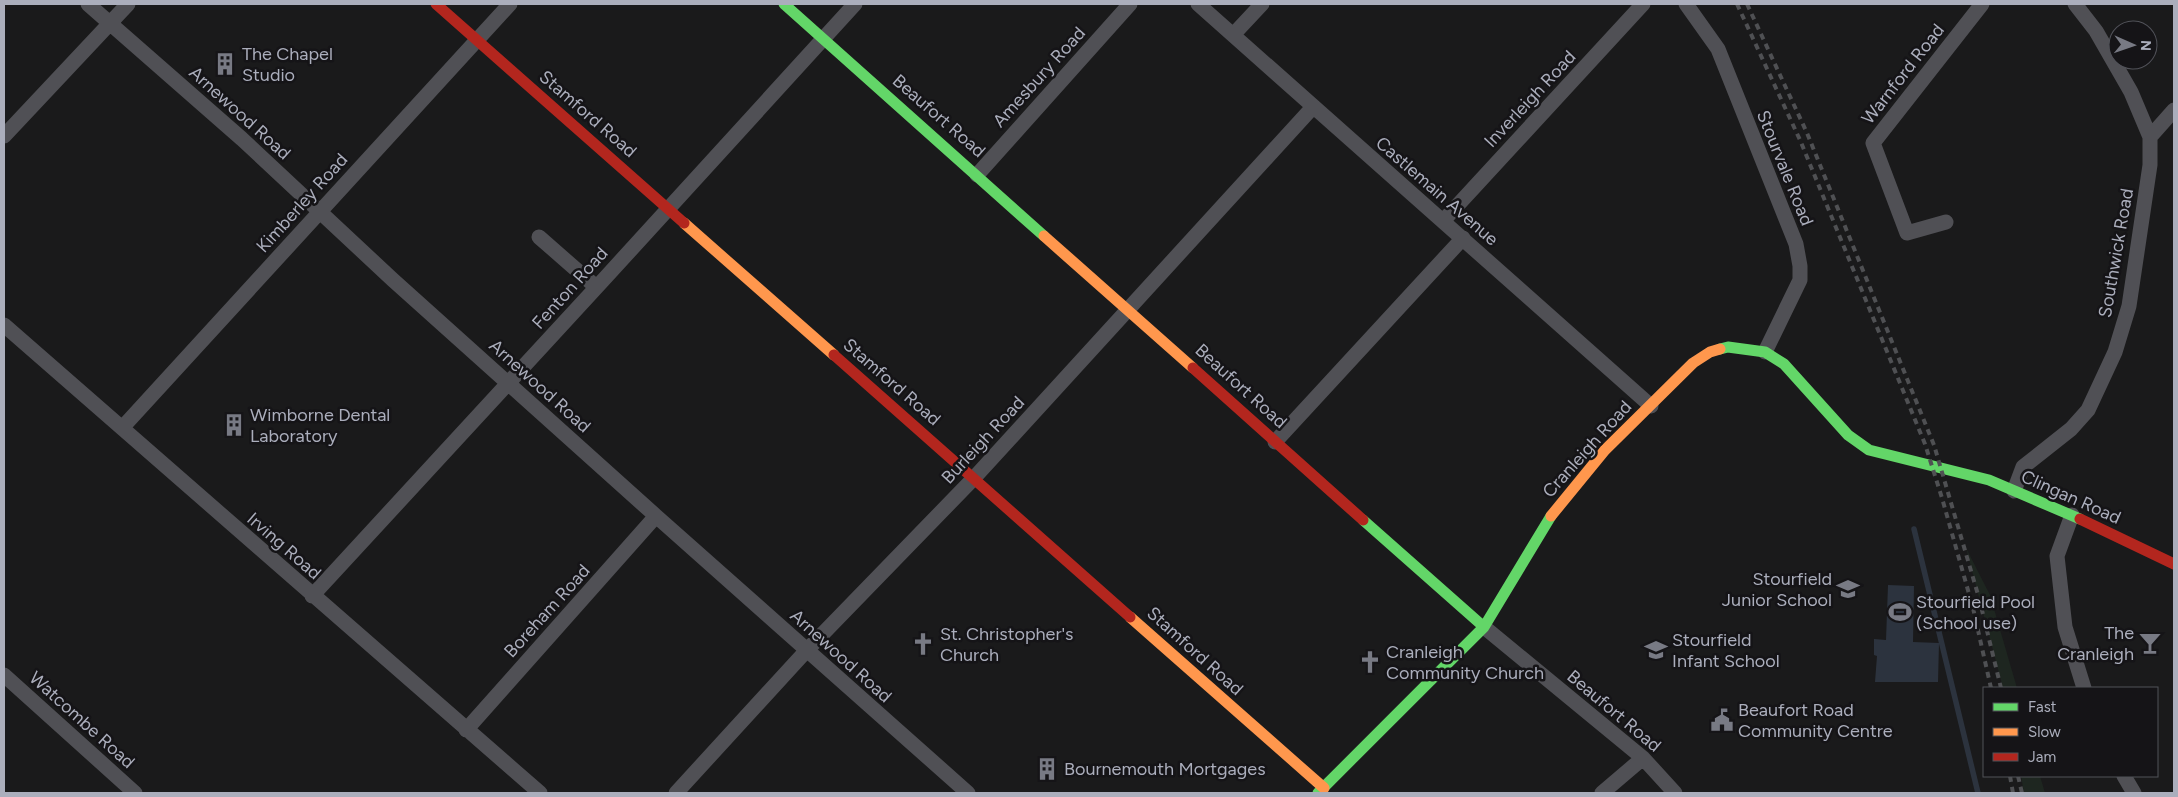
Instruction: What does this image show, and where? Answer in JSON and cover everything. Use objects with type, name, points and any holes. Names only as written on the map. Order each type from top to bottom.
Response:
[{"type":"street","name":"Arnewood Road","points":[[88,4],[321,211],[393,280],[807,650],[951,788],[968,793]]},
{"type":"street","points":[[4,136],[128,4]]},
{"type":"street","name":"Stamford Road","points":[[436,4],[974,478],[1321,791]]},
{"type":"street","name":"Kimberley Road","points":[[122,428],[510,4]]},
{"type":"street","name":"Beaufort Road","points":[[784,4],[1129,309],[1275,442],[1484,627],[1643,758],[1675,793]]},
{"type":"street","name":"Fenton Road","points":[[312,596],[510,383],[595,286],[855,4]]},
{"type":"street","name":"Amesbury Road","points":[[977,174],[1130,4]]},
{"type":"street","name":"Castlemain Avenue","points":[[1198,4],[1313,107],[1444,220],[1651,406]]},
{"type":"street","points":[[1233,35],[1262,4]]},
{"type":"street","name":"Inverleigh Road","points":[[1444,220],[1643,4]]},
{"type":"street","name":"Stourvale Road","points":[[1686,4],[1718,49],[1796,244],[1800,266],[1800,280],[1766,352]]},
{"type":"street","name":"Warnford Road","points":[[1946,222],[1906,233],[1873,143],[1982,4]]},
{"type":"street","name":"Southwick Road","points":[[2014,491],[2023,467],[2071,429],[2088,410],[2115,352],[2129,306],[2150,165],[2150,136],[2131,92],[2096,31],[2075,4]]},
{"type":"street","name":"Burleigh Road","points":[[676,793],[807,650],[974,478],[1313,107]]},
{"type":"street","points":[[2150,136],[2174,110]]},
{"type":"street","points":[[539,237],[595,286]]},
{"type":"street","points":[[1275,442],[1463,238]]},
{"type":"street","name":"Irving Road","points":[[4,325],[312,596],[540,793]]},
{"type":"street","name":"Cranleigh Road","points":[[1321,791],[1484,627],[1538,536],[1562,500],[1605,450],[1693,363],[1710,352],[1728,347],[1766,352],[1784,364],[1848,435],[1869,450],[1950,471]]},
{"type":"street","name":"Clingan Road","points":[[1950,471],[1989,480],[2072,515],[2174,564]]},
{"type":"street","points":[[2072,515],[2057,556],[2065,627],[2084,687]]},
{"type":"street","name":"Boreham Road","points":[[466,730],[656,516]]},
{"type":"street","name":"Watcombe Road","points":[[4,675],[134,793]]},
{"type":"street","points":[[1602,793],[1643,758]]},
{"type":"street","points":[[2125,777],[2134,793]]},
{"type":"shaded area","points":[[1966,548],[1990,595],[2017,687],[2003,687]]},
{"type":"shaded area","name":"Stourfield Pool (School use)","points":[[1888,585],[1914,586],[1913,642],[1939,643],[1938,682],[1875,682],[1877,656],[1874,655],[1874,639],[1886,640]]},
{"type":"shaded area","points":[[2021,777],[2040,777],[2045,793],[2024,793]]},
{"type":"waterway","points":[[1914,529],[1978,793]]},
{"type":"railway","points":[[1737,4],[1800,140],[1925,444],[1973,608],[1991,687]]},
{"type":"railway","points":[[1747,4],[1807,133],[1934,445],[1979,598],[2001,687]]},
{"type":"railway","points":[[2010,777],[2013,793]]},
{"type":"railway","points":[[2018,777],[2022,793]]},
{"type":"traffic: fast","points":[[784,4],[1044,236]]},
{"type":"traffic: fast","points":[[1720,349],[1728,347],[1765,352],[1784,364],[1848,435],[1869,450],[1989,480],[2080,519]]},
{"type":"traffic: fast","points":[[1318,793],[1484,627],[1551,516]]},
{"type":"traffic: fast","points":[[1363,520],[1484,627]]},
{"type":"traffic: slow","points":[[684,223],[834,355]]},
{"type":"traffic: slow","points":[[1044,236],[1193,368]]},
{"type":"traffic: slow","points":[[1551,516],[1605,450],[1693,363],[1710,352],[1720,349]]},
{"type":"traffic: slow","points":[[1130,617],[1324,788]]},
{"type":"traffic: jam","points":[[436,4],[684,223]]},
{"type":"traffic: jam","points":[[834,355],[1130,617]]},
{"type":"traffic: jam","points":[[1193,368],[1363,520]]},
{"type":"traffic: jam","points":[[2080,519],[2174,564]]},
{"type":"place","name":"The Chapel Studio","points":[[225,64]]},
{"type":"place","name":"Wimborne Dental Laboratory","points":[[234,425]]},
{"type":"place","name":"Stourfield Junior School","points":[[1848,589]]},
{"type":"place","name":"Stourfield Pool (School use)","points":[[1900,612]]},
{"type":"place","name":"The Cranleigh","points":[[2150,643]]},
{"type":"place","name":"St. Christopher's Church","points":[[923,644]]},
{"type":"place","name":"Stourfield Infant School","points":[[1656,650]]},
{"type":"place","name":"Cranleigh Community Church","points":[[1370,662]]},
{"type":"place","name":"Beaufort Road Community Centre","points":[[1722,720]]},
{"type":"place","name":"Bournemouth Mortgages","points":[[1047,769]]}]
